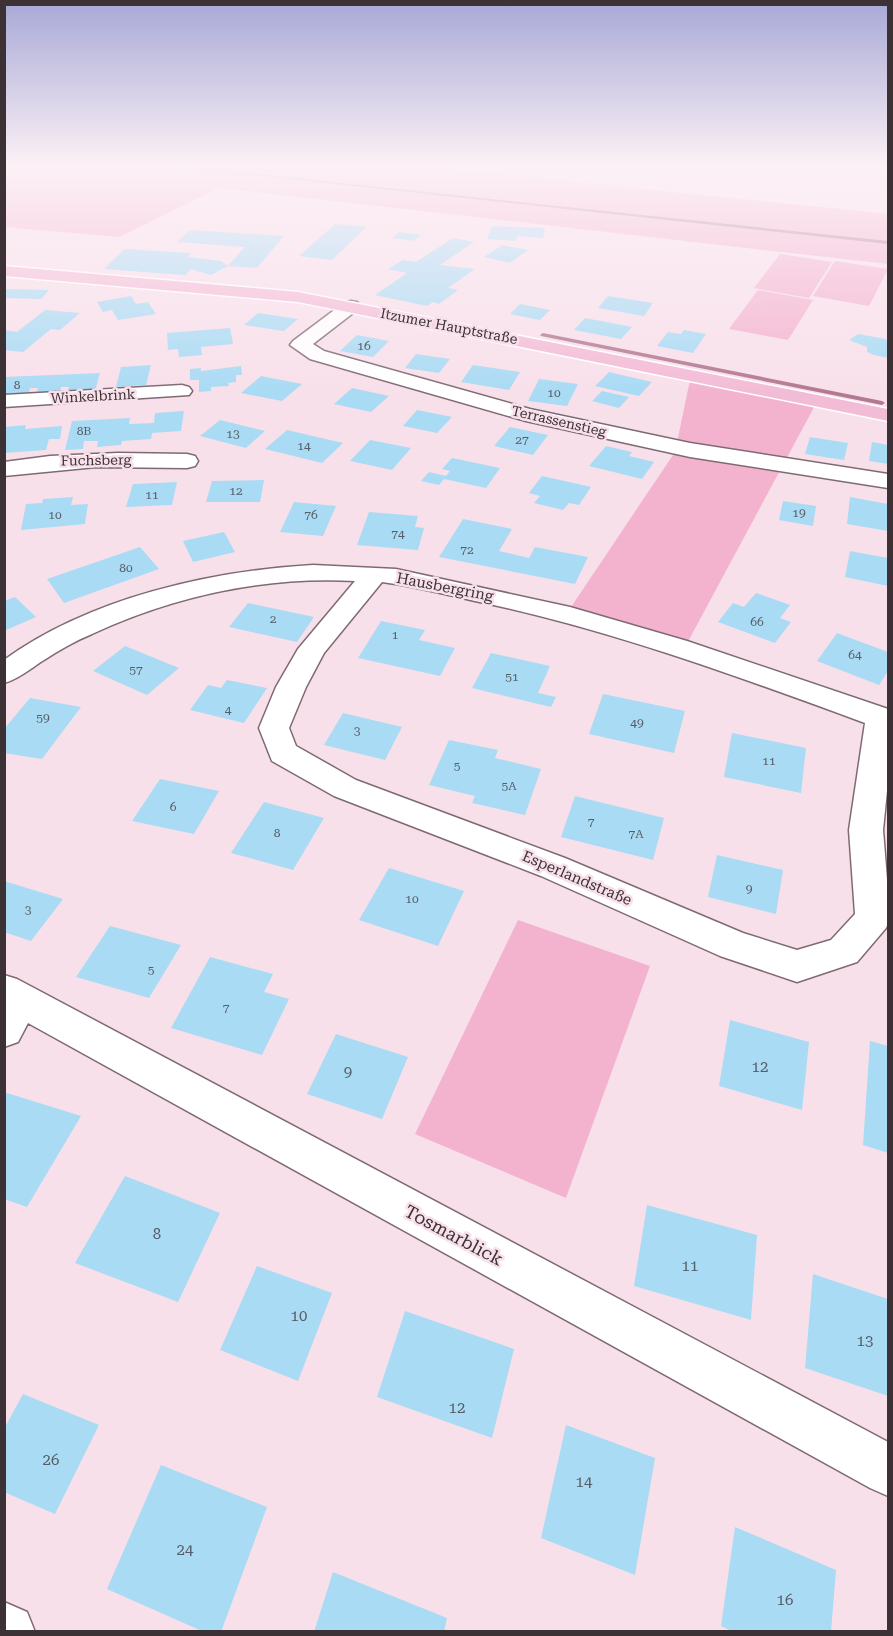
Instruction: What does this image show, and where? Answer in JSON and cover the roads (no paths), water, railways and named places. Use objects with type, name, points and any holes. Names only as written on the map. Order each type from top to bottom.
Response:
[{"type":"main road","name":"Itzumer Hauptstraße","points":[[4,271],[298,297],[888,415]]},
{"type":"street","name":"Terrassenstieg","points":[[351,306],[300,345],[317,355],[526,415],[690,450],[888,481]]},
{"type":"street","name":"Winkelbrink","points":[[4,401],[182,391]]},
{"type":"street","name":"Fuchsberg","points":[[4,469],[44,462],[91,458],[187,461]]},
{"type":"street","name":"Hausbergring","points":[[4,674],[21,661],[102,618],[168,595],[244,579],[311,573],[375,574],[507,599],[575,615],[684,649],[885,719]]},
{"type":"street","name":"Esperlandstraße","points":[[375,574],[312,649],[291,687],[274,728],[283,753],[345,788],[553,867],[734,945],[797,966],[844,951],[873,918],[866,830],[885,719]]},
{"type":"street","name":"Tosmarblick","points":[[10,1007],[888,1470]]},
{"type":"waterway","points":[[863,240],[888,243]]},
{"type":"waterway","points":[[543,335],[882,403]]}]
